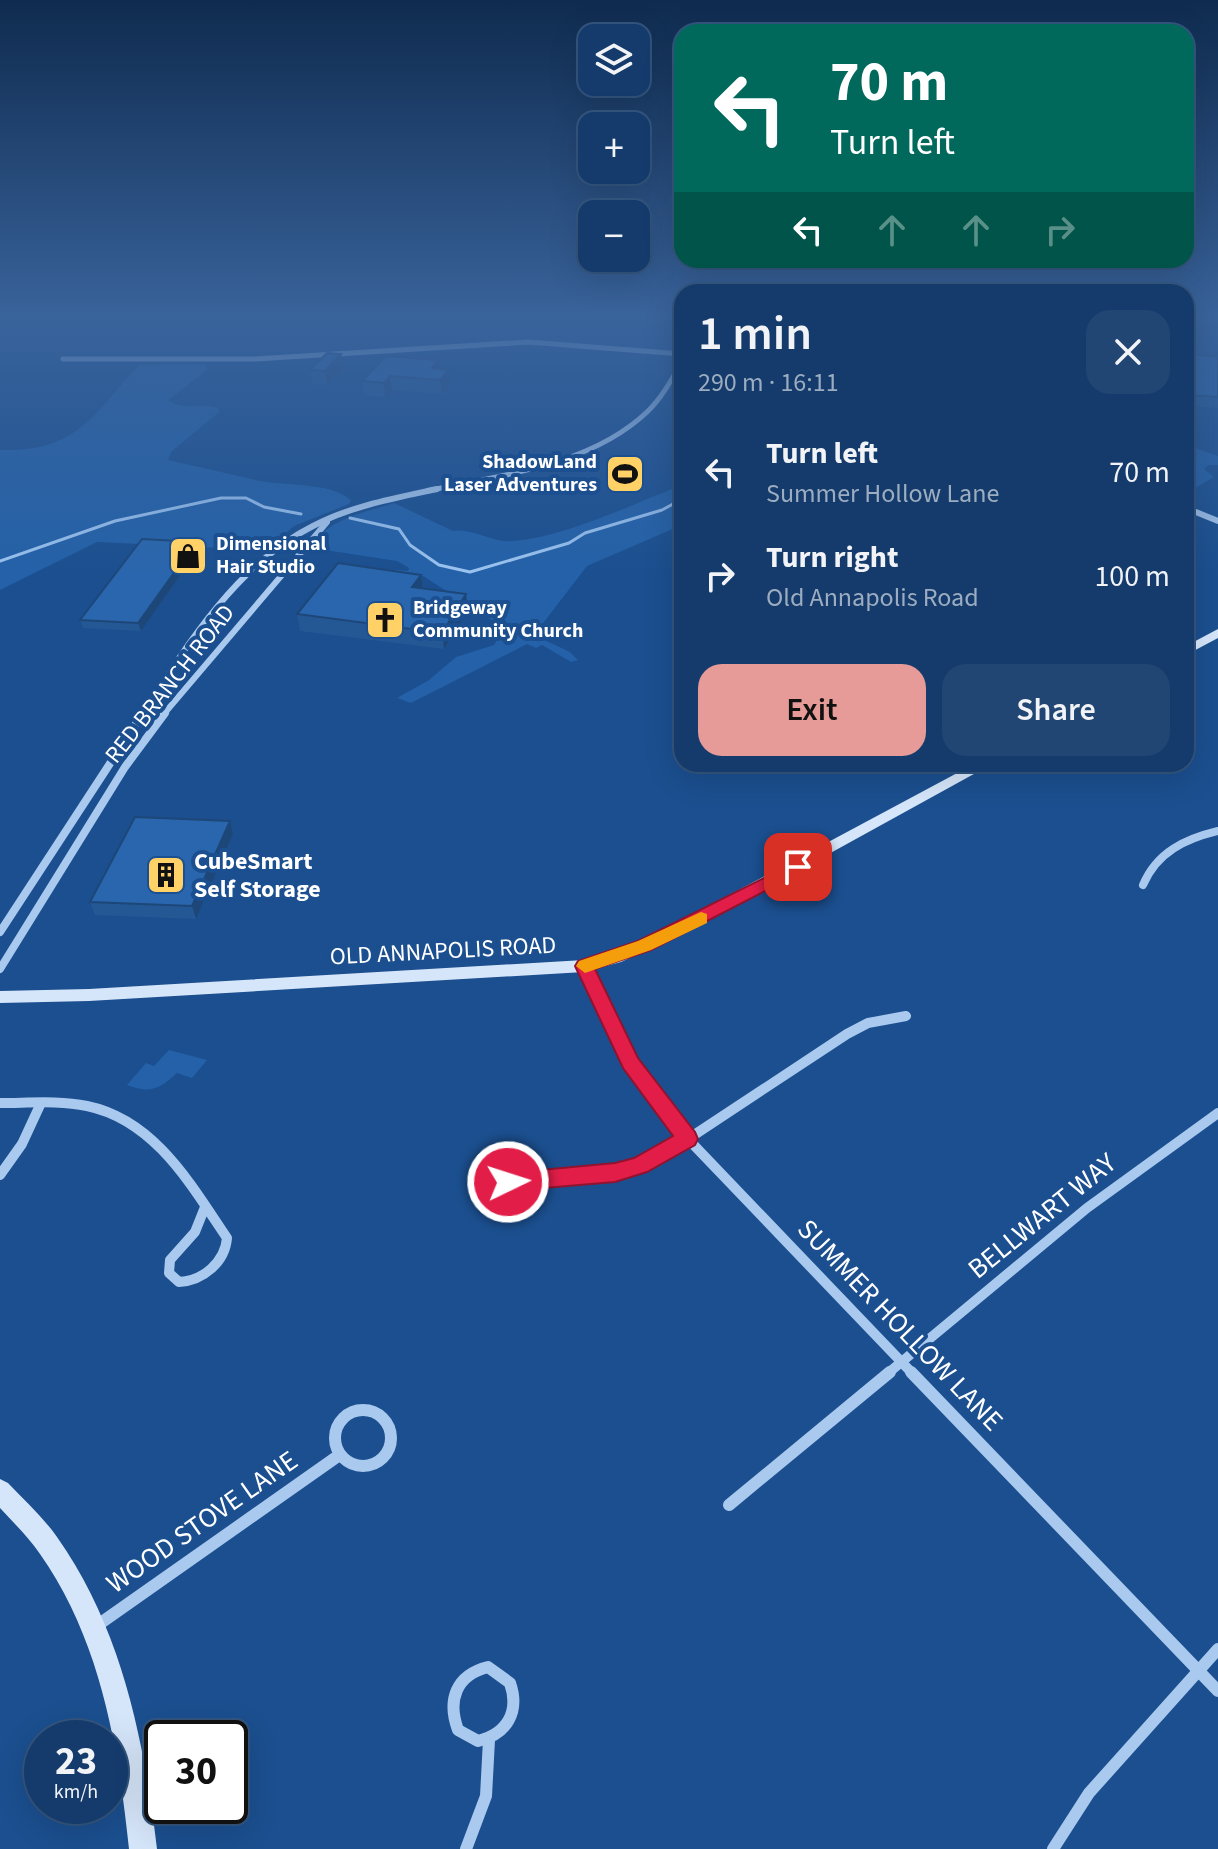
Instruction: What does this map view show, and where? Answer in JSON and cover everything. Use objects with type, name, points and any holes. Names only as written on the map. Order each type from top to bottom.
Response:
[{"type":"main road","points":[[1194,646],[1218,633]]},
{"type":"main road","name":"OLD ANNAPOLIS ROAD","points":[[0,997],[104,995],[584,966],[615,958],[685,926],[970,772]]},
{"type":"main road","points":[[0,1491],[48,1544],[95,1627],[120,1707],[136,1780],[143,1849]]},
{"type":"street","name":"RED BRANCH ROAD","points":[[0,932],[188,644],[217,610],[289,541],[334,516],[390,497],[545,463],[598,443],[643,417],[655,402]]},
{"type":"street","points":[[1194,511],[1218,521]]},
{"type":"street","name":"RED BRANCH ROAD","points":[[0,969],[125,767],[167,710],[316,532],[334,516]]},
{"type":"street","points":[[1143,885],[1148,871],[1168,850],[1218,831]]},
{"type":"street","name":"SUMMER HOLLOW LANE","points":[[584,966],[630,1063],[688,1139],[1218,1691]]},
{"type":"street","points":[[508,1182],[615,1172],[640,1166],[688,1139],[847,1034],[879,1020],[906,1016]]},
{"type":"street","points":[[0,1103],[86,1106],[123,1120],[169,1158],[205,1207],[227,1238],[228,1246],[218,1263],[195,1279],[179,1282],[169,1273],[170,1260],[195,1232],[205,1207]]},
{"type":"street","points":[[0,1175],[22,1144],[41,1103]]},
{"type":"street","name":"BELLWART WAY","points":[[729,1505],[1087,1208],[1218,1113]]},
{"type":"street","points":[[369,1410],[384,1417],[391,1433],[379,1459],[371,1464],[352,1466],[338,1456],[335,1447],[337,1429],[351,1415],[369,1410]]},
{"type":"street","name":"WOOD STOVE LANE","points":[[95,1627],[338,1456]]},
{"type":"street","points":[[1053,1849],[1089,1793],[1218,1649]]},
{"type":"street","points":[[488,1667],[505,1676],[511,1684],[515,1706],[506,1727],[489,1740],[478,1741],[458,1730],[452,1706],[459,1682],[468,1674],[488,1667]]},
{"type":"street","points":[[466,1849],[488,1795],[489,1740]]},
{"type":"shaded area","points":[[106,402],[172,402],[218,408],[219,412],[171,452],[168,460],[260,481],[332,490],[351,500],[349,504],[294,526],[266,550],[97,542],[0,590],[0,450],[48,445],[81,427]]},
{"type":"shaded area","points":[[1194,447],[1218,456],[1218,465],[1208,465],[1204,469],[1214,477],[1194,488]]},
{"type":"shaded area","points":[[674,488],[674,528],[587,566],[534,635],[570,652],[578,660],[571,662],[542,645],[536,648],[527,644],[411,703],[397,698],[429,680],[456,657],[494,645],[504,628],[423,576],[403,579],[395,588],[340,579],[358,567],[408,571],[409,568],[397,561],[312,548],[318,538],[336,523],[394,503],[453,531],[505,541],[554,533]]},
{"type":"shaded area","points":[[169,1050],[207,1060],[192,1078],[177,1073],[154,1088],[127,1085],[146,1063],[154,1066]]},
{"type":"building","points":[[142,539],[196,542],[138,623],[80,620]]},
{"type":"building","name":"Bridgeway Community Church","points":[[338,563],[421,575],[412,587],[466,594],[442,633],[297,614]]},
{"type":"building","name":"CubeSmart Self Storage","points":[[135,817],[230,821],[192,906],[90,902]]},
{"type":"waterway","points":[[0,561],[115,521],[221,498],[246,498],[264,507],[301,514]]},
{"type":"waterway","points":[[350,518],[399,529],[410,545],[439,565],[470,572],[569,543],[585,533],[662,510],[674,503]]},
{"type":"slow traffic","points":[[585,966],[645,946],[701,918]]},
{"type":"place","name":"ShadowLand Laser Adventures","points":[[625,474]]},
{"type":"place","name":"Dimensional Hair Studio","points":[[188,556]]},
{"type":"place","name":"Bridgeway Community Church","points":[[385,620]]},
{"type":"place","name":"CubeSmart Self Storage","points":[[166,875]]},
{"type":"route","points":[[508,1182],[615,1172],[640,1166],[688,1139],[630,1063],[584,966],[645,946],[798,867]]}]
